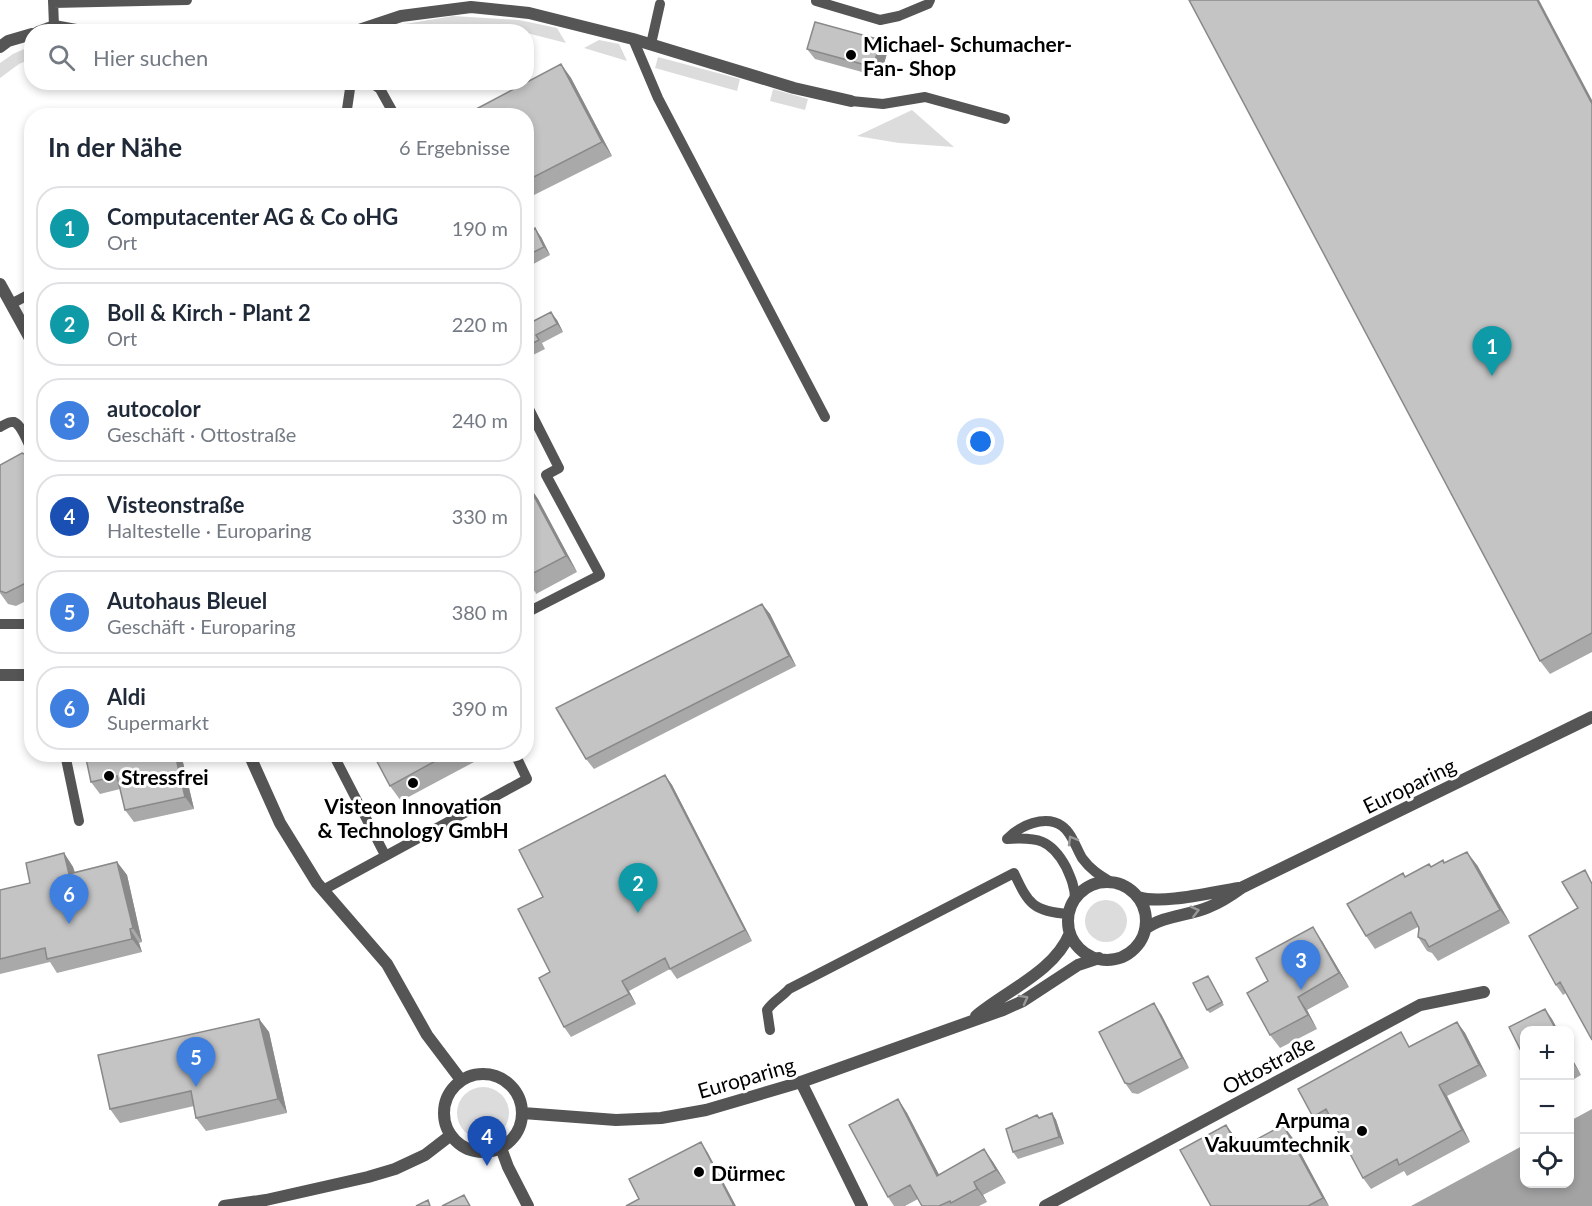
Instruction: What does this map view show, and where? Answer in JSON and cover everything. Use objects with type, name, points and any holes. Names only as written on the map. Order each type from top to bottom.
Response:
[{"type":"street","points":[[377,24],[401,16],[471,7],[529,13],[651,44],[794,88],[851,101]]},
{"type":"street","points":[[0,48],[8,42],[24,37]]},
{"type":"street","points":[[0,284],[24,328]]},
{"type":"street","points":[[0,675],[24,675]]},
{"type":"street","name":"Europaring","points":[[523,1113],[616,1120],[660,1118],[706,1110],[801,1082],[908,1045],[1023,1001],[1084,962],[1099,958],[1115,958],[1130,952],[1141,940],[1145,929],[1161,920],[1222,902],[1243,887],[1592,717]]},
{"type":"street","points":[[253,762],[280,823],[323,890],[387,964],[427,1035],[461,1080]]},
{"type":"street","points":[[1099,958],[1087,954],[1080,948],[1070,933],[1069,914],[1075,899],[1084,890],[1092,885],[1111,882]]},
{"type":"street","name":"Europaring","points":[[1111,882],[1124,886],[1138,897],[1148,900],[1243,887]]},
{"type":"street","points":[[1138,897],[1145,912],[1145,929]]},
{"type":"street","name":"Europaring","points":[[970,1020],[1050,963],[1061,951],[1070,933]]},
{"type":"street","name":"Ottostraße","points":[[1044,1206],[1420,1005],[1484,992]]},
{"type":"street","points":[[477,1074],[494,1075],[509,1083],[519,1096],[523,1113],[517,1134],[501,1148],[487,1152],[473,1151],[460,1145],[451,1135],[445,1121],[445,1106],[450,1091],[461,1080],[477,1074]]},
{"type":"street","points":[[801,1082],[862,1206]]},
{"type":"street","points":[[224,1206],[266,1200],[394,1169],[424,1155],[451,1135]]},
{"type":"street","points":[[501,1148],[528,1206]]},
{"type":"lane","points":[[54,24],[53,2],[188,0]]},
{"type":"lane","points":[[816,1],[880,20],[899,16],[928,4],[930,0]]},
{"type":"lane","points":[[651,44],[660,4]]},
{"type":"lane","points":[[633,39],[658,98],[825,417]]},
{"type":"lane","points":[[347,108],[350,90]]},
{"type":"lane","points":[[381,90],[391,108]]},
{"type":"lane","points":[[851,101],[883,104],[925,97],[1005,119]]},
{"type":"lane","points":[[11,304],[24,297]]},
{"type":"lane","points":[[534,419],[559,468],[546,475],[600,575],[534,609]]},
{"type":"lane","points":[[0,427],[15,422],[24,436]]},
{"type":"lane","points":[[0,624],[24,624]]},
{"type":"lane","points":[[67,762],[80,821]]},
{"type":"lane","points":[[337,762],[385,855]]},
{"type":"lane","points":[[323,890],[527,779],[519,762]]},
{"type":"lane","points":[[1075,899],[1073,884],[1058,852],[1037,839],[1007,839],[1015,830],[1032,823],[1042,822],[1063,826],[1092,871],[1111,882]]},
{"type":"lane","points":[[770,1030],[767,1010],[771,1003],[783,997],[789,989],[1014,873],[1022,890],[1038,908],[1069,914]]},
{"type":"shaded area","points":[[453,16],[519,20],[557,28],[566,43],[534,35],[534,24],[405,24]]},
{"type":"shaded area","points":[[599,40],[619,44],[627,61],[584,48]]},
{"type":"shaded area","points":[[24,49],[24,62],[0,78],[0,63]]},
{"type":"shaded area","points":[[658,57],[740,79],[737,91],[655,68]]},
{"type":"shaded area","points":[[773,89],[808,99],[805,110],[770,101]]},
{"type":"shaded area","points":[[912,110],[954,147],[899,143],[857,136]]},
{"type":"shaded area","points":[[1106,900],[1114,901],[1121,906],[1126,913],[1126,929],[1121,936],[1114,941],[1106,942],[1098,941],[1091,936],[1086,929],[1085,921],[1086,913],[1091,906],[1098,901]]},
{"type":"shaded area","points":[[483,1087],[493,1089],[501,1095],[507,1103],[509,1113],[507,1123],[501,1131],[493,1137],[483,1139],[473,1137],[465,1131],[459,1123],[457,1113],[459,1103],[465,1095],[473,1089]]},
{"type":"shaded area","points":[[1592,1109],[1592,1206],[1411,1206],[1520,1147],[1520,1188],[1574,1188],[1574,1119]]},
{"type":"building","points":[[1189,0],[1537,0],[1592,104],[1592,633],[1540,661]]},
{"type":"building","name":"Michael- Schumacher- Fan- Shop","points":[[815,22],[881,40],[873,67],[807,49]]},
{"type":"building","points":[[561,64],[602,142],[534,177],[534,108],[478,108],[512,90],[534,90],[534,78]]},
{"type":"building","points":[[534,229],[544,247],[534,252]]},
{"type":"building","points":[[551,312],[557,324],[536,335],[539,340],[534,343],[534,321]]},
{"type":"building","points":[[24,454],[24,584],[6,593],[0,591],[0,465]]},
{"type":"building","points":[[534,496],[566,556],[534,573]]},
{"type":"building","points":[[762,604],[789,656],[586,759],[556,708]]},
{"type":"building","points":[[87,762],[177,762],[185,797],[125,810],[117,776],[91,782]]},
{"type":"building","points":[[377,762],[434,762],[390,786]]},
{"type":"building","points":[[665,775],[745,930],[670,969],[665,958],[622,981],[629,994],[564,1027],[539,978],[550,972],[518,909],[543,897],[519,850]]},
{"type":"building","points":[[1467,852],[1500,910],[1429,947],[1425,940],[1418,937],[1419,928],[1411,912],[1366,936],[1347,904],[1403,873],[1405,877],[1429,864],[1431,867],[1443,860],[1444,863]]},
{"type":"building","points":[[64,853],[69,874],[117,862],[133,928],[130,929],[132,939],[47,959],[45,948],[0,959],[0,890],[30,883],[26,863]]},
{"type":"building","points":[[1585,870],[1592,884],[1592,1040],[1560,982],[1556,985],[1529,936],[1578,908],[1562,882]]},
{"type":"building","points":[[1313,927],[1339,973],[1298,997],[1308,1015],[1270,1035],[1247,993],[1268,981],[1256,958]]},
{"type":"building","points":[[1208,976],[1222,1002],[1207,1010],[1193,983]]},
{"type":"building","points":[[1154,1003],[1182,1058],[1130,1084],[1125,1083],[1099,1032]]},
{"type":"building","points":[[1545,1009],[1554,1026],[1520,1026],[1520,1049],[1509,1027]]},
{"type":"building","points":[[259,1019],[278,1099],[196,1118],[191,1091],[110,1109],[98,1055]]},
{"type":"building","points":[[1457,1022],[1479,1065],[1439,1085],[1462,1130],[1399,1165],[1397,1159],[1363,1178],[1326,1109],[1313,1117],[1298,1089],[1401,1032],[1409,1047]]},
{"type":"building","points":[[898,1099],[937,1176],[984,1149],[996,1170],[974,1182],[977,1189],[951,1203],[950,1201],[939,1206],[922,1206],[910,1185],[888,1197],[849,1125]]},
{"type":"building","points":[[1052,1113],[1059,1137],[1013,1152],[1006,1129],[1037,1115],[1039,1118]]},
{"type":"building","points":[[1226,1125],[1239,1149],[1283,1125],[1323,1198],[1308,1206],[1211,1206],[1180,1150]]},
{"type":"building","points":[[701,1142],[734,1206],[626,1206],[639,1199],[629,1179]]},
{"type":"building","points":[[464,1195],[470,1206],[442,1206]]},
{"type":"building","points":[[428,1200],[430,1206],[416,1206]]},
{"type":"place","name":"Michael- Schumacher- Fan- Shop","points":[[851,55]]},
{"type":"place","name":"Computacenter AG & Co oHG","points":[[1492,376]]},
{"type":"place","name":"Stressfrei","points":[[109,776]]},
{"type":"place","name":"Visteon Innovation & Technology GmbH","points":[[413,783]]},
{"type":"place","name":"Boll & Kirch - Plant 2","points":[[638,913]]},
{"type":"place","name":"Aldi","points":[[69,924]]},
{"type":"place","name":"autocolor","points":[[1301,990]]},
{"type":"place","name":"Autohaus Bleuel","points":[[196,1087]]},
{"type":"place","name":"Arpuma Vakuumtechnik","points":[[1362,1131]]},
{"type":"place","name":"Visteonstraße","points":[[487,1166]]},
{"type":"place","name":"Dürmec","points":[[699,1172]]}]
